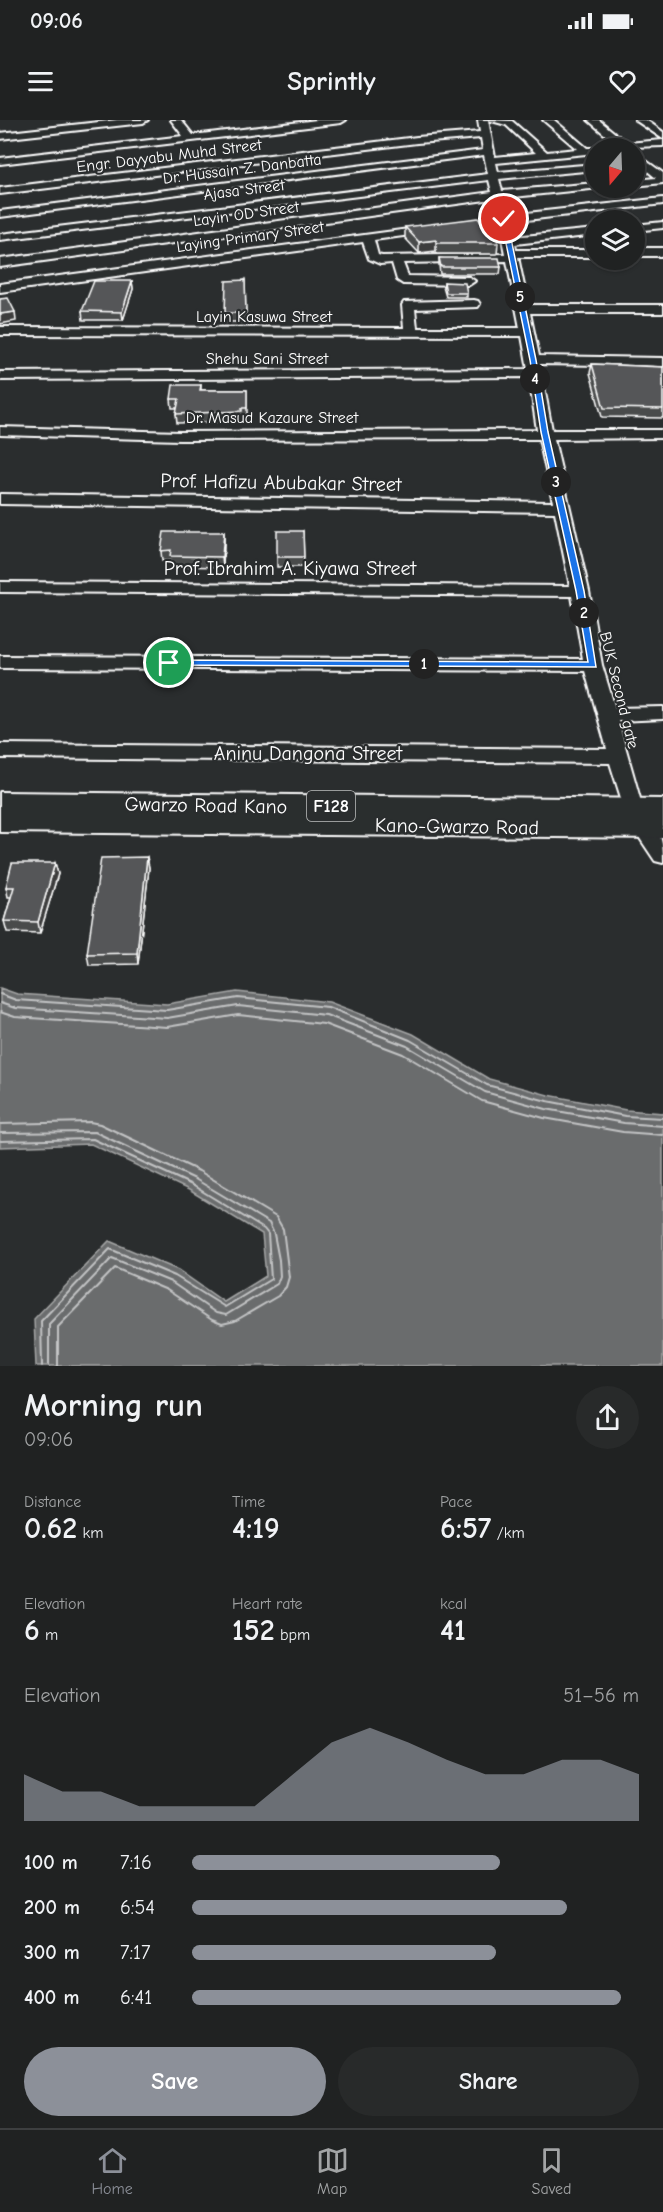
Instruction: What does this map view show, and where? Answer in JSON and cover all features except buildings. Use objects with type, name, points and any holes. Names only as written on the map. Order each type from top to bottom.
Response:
[{"type":"main road","name":"Gwarzo Road Kano","points":[[0,802],[646,822],[663,809]]},
{"type":"main road","name":"Kano-Gwarzo Road","points":[[0,822],[646,822]]},
{"type":"street","points":[[0,135],[61,124],[143,120]]},
{"type":"street","points":[[176,120],[190,138]]},
{"type":"street","points":[[5,174],[190,138],[341,120]]},
{"type":"street","points":[[493,120],[509,123],[544,155]]},
{"type":"street","points":[[548,120],[585,146]]},
{"type":"street","points":[[593,120],[614,138]]},
{"type":"street","points":[[640,120],[663,136]]},
{"type":"street","name":"Engr. Dayyabu Muhd Street","points":[[0,191],[5,174],[208,161],[417,140],[484,128]]},
{"type":"street","name":"BUK Second gate","points":[[484,128],[523,309],[545,432],[580,591],[593,665],[617,756],[663,855]]},
{"type":"street","points":[[645,145],[663,143]]},
{"type":"street","points":[[490,163],[585,151]]},
{"type":"street","points":[[208,161],[230,185],[256,228],[275,249]]},
{"type":"street","points":[[645,163],[663,161]]},
{"type":"street","points":[[490,163],[585,167]]},
{"type":"street","name":"Dr. Hussain Z. Danbatta","points":[[5,214],[230,185],[490,163]]},
{"type":"street","name":"Ajasa Street","points":[[0,237],[241,206],[490,163]]},
{"type":"street","points":[[645,167],[663,179]]},
{"type":"street","points":[[645,181],[663,179]]},
{"type":"street","name":"Layin OD Street","points":[[0,263],[497,195],[585,187]]},
{"type":"street","name":"Laying Primary Street","points":[[0,288],[275,249],[663,201]]},
{"type":"street","points":[[5,214],[23,234],[32,258]]},
{"type":"street","points":[[645,227],[663,225]]},
{"type":"street","points":[[367,237],[376,259],[396,259],[465,258],[510,251],[585,234]]},
{"type":"street","points":[[510,251],[585,253]]},
{"type":"street","points":[[645,252],[663,252]]},
{"type":"street","points":[[411,333],[408,305],[477,318],[465,258]]},
{"type":"street","points":[[396,259],[403,280],[469,281]]},
{"type":"street","points":[[523,309],[663,309]]},
{"type":"street","name":"Layin Kasuwa Street","points":[[0,331],[411,333],[477,318],[527,332]]},
{"type":"street","name":"Shehu Sani Street","points":[[0,376],[663,362]]},
{"type":"street","name":"Dr. Masud Kazaure Street","points":[[0,431],[180,436],[545,432],[663,434]]},
{"type":"street","name":"Prof. Hafizu Abubakar Street","points":[[0,499],[562,507]]},
{"type":"street","name":"Prof. Ibrahim A. Kiyawa Street","points":[[0,587],[580,591]]},
{"type":"street","points":[[0,662],[593,665]]},
{"type":"street","points":[[606,714],[663,714]]},
{"type":"street","name":"Aninu Dangona Street","points":[[0,751],[617,756]]},
{"type":"water","points":[[0,988],[17,994],[167,1004],[237,992],[329,1002],[413,1034],[489,1079],[548,1095],[626,1110],[663,1113],[663,1366],[36,1366],[34,1319],[109,1241],[178,1270],[224,1302],[266,1276],[262,1234],[189,1190],[91,1144],[0,1147]]},
{"type":"route","points":[[169,663],[593,665],[504,219]]}]
